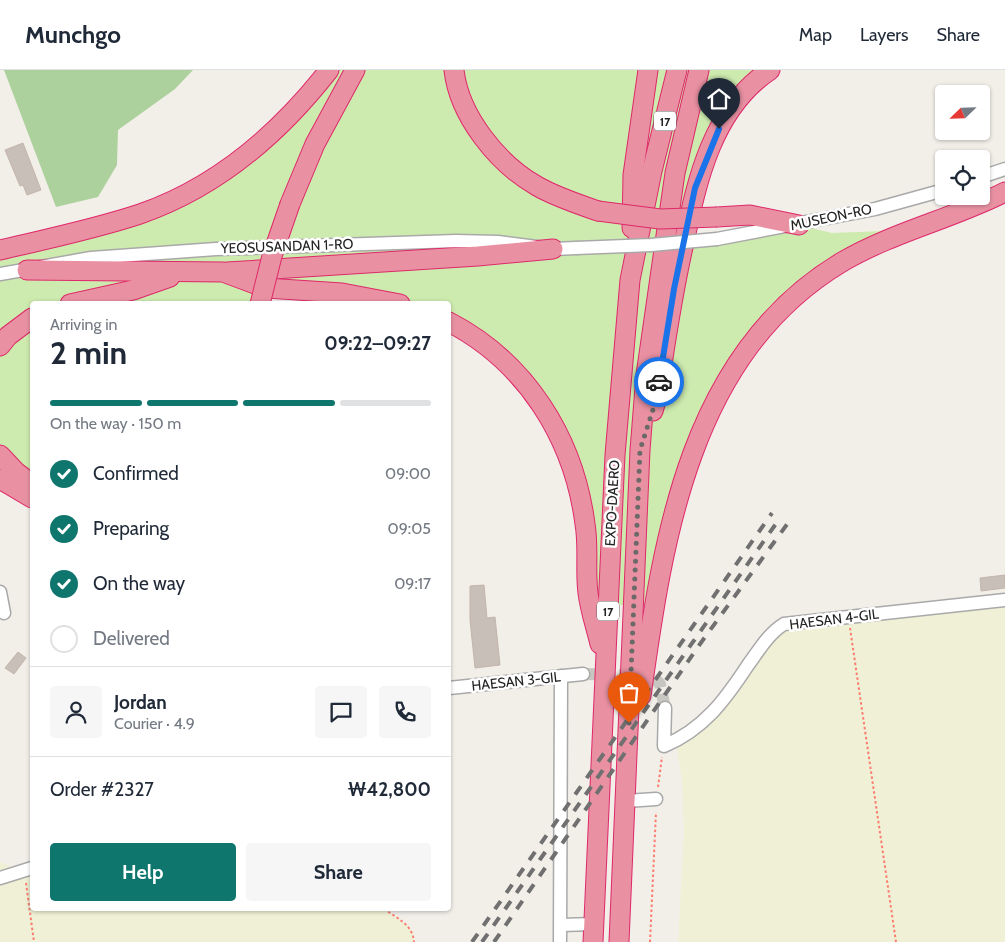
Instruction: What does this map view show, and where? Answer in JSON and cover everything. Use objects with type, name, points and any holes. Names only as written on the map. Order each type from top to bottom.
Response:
[{"type":"highway","points":[[0,250],[114,222],[167,203],[192,190],[235,165],[267,138],[300,106],[329,70]]},
{"type":"highway","points":[[261,301],[272,256],[290,204],[315,144],[355,70]]},
{"type":"highway","points":[[454,70],[460,96],[476,127],[495,151],[514,170],[537,187],[598,211],[660,218],[750,215],[799,224]]},
{"type":"highway","points":[[630,280],[633,176],[648,70]]},
{"type":"highway","name":"EXPO-DAERO","points":[[593,933],[615,455],[630,280],[677,70]]},
{"type":"highway","name":"EXPO-DAERO","points":[[619,942],[640,450],[646,375],[675,174],[699,70]]},
{"type":"highway","points":[[640,450],[657,397],[674,289],[700,172],[727,115],[749,87],[770,70]]},
{"type":"highway","points":[[626,801],[655,594],[666,540],[692,456],[726,380],[766,327],[793,299],[826,273],[859,253],[893,237],[1005,192]]},
{"type":"highway","points":[[27,270],[223,272],[478,256],[554,249]]},
{"type":"highway","points":[[223,272],[266,288],[342,293],[384,301]]},
{"type":"highway","points":[[84,301],[133,290],[181,273]]},
{"type":"highway","points":[[0,346],[30,320]]},
{"type":"highway","points":[[451,323],[480,340],[510,365],[540,402],[562,441],[571,464],[583,509],[587,536],[588,593],[605,663]]},
{"type":"highway","points":[[0,455],[16,472],[30,482]]},
{"type":"highway","points":[[0,479],[30,497]]},
{"type":"street","points":[[990,174],[1005,169]]},
{"type":"street","name":"MUSEON-RO","points":[[576,248],[651,245],[717,239],[875,209],[935,192]]},
{"type":"street","name":"YEOSUSANDAN 1-RO","points":[[0,274],[91,258],[216,249],[463,241],[506,243],[554,249],[576,248]]},
{"type":"street","points":[[0,592],[4,613]]},
{"type":"street","name":"HAESAN 4-GIL","points":[[664,746],[687,734],[710,717],[724,700],[762,644],[777,628],[790,623],[1005,600]]},
{"type":"street","name":"HAESAN 3-GIL","points":[[451,688],[583,674]]},
{"type":"street","points":[[560,942],[561,676]]},
{"type":"street","points":[[664,746],[665,708]]},
{"type":"street","points":[[626,801],[656,799]]},
{"type":"street","points":[[0,878],[28,870]]},
{"type":"street","points":[[561,925],[593,933]]},
{"type":"path","points":[[848,616],[896,942]]},
{"type":"path","points":[[650,942],[656,799],[664,746]]},
{"type":"path","points":[[28,870],[30,894]]},
{"type":"path","points":[[31,911],[34,942]]},
{"type":"path","points":[[387,911],[407,925],[413,934],[414,942]]},
{"type":"green space","points":[[4,70],[193,70],[175,89],[118,130],[117,165],[98,197],[56,207]]},
{"type":"green space","points":[[329,70],[770,70],[737,101],[685,243],[799,225],[832,233],[884,231],[826,273],[726,380],[654,604],[590,606],[587,536],[540,402],[451,324],[451,301],[376,301],[282,289],[264,301],[30,301],[30,497],[0,479],[0,250],[114,222],[217,176]]},
{"type":"green space","points":[[1005,600],[1005,942],[678,942],[684,833],[682,781],[676,741],[687,734],[777,628]]},
{"type":"green space","points":[[0,862],[24,871],[30,869],[30,911],[387,911],[407,925],[413,934],[414,942],[0,942]]},
{"type":"building","points":[[23,143],[41,190],[27,195],[23,185],[20,186],[5,150]]},
{"type":"building","points":[[1005,575],[1005,588],[981,591],[980,578]]},
{"type":"building","points":[[484,585],[487,618],[495,617],[500,665],[475,668],[470,620],[470,586]]},
{"type":"building","points":[[18,652],[26,658],[14,674],[5,668]]},
{"type":"tunnel","points":[[583,674],[652,676],[660,684],[665,708]]},
{"type":"railway","points":[[472,942],[772,513]]},
{"type":"railway","points":[[482,942],[780,518]]},
{"type":"railway","points":[[494,942],[700,644],[788,523]]},
{"type":"way so far","points":[[629,723],[640,450],[657,397],[659,382]]},
{"type":"route","points":[[659,382],[674,289],[695,188],[703,164],[719,129]]}]
